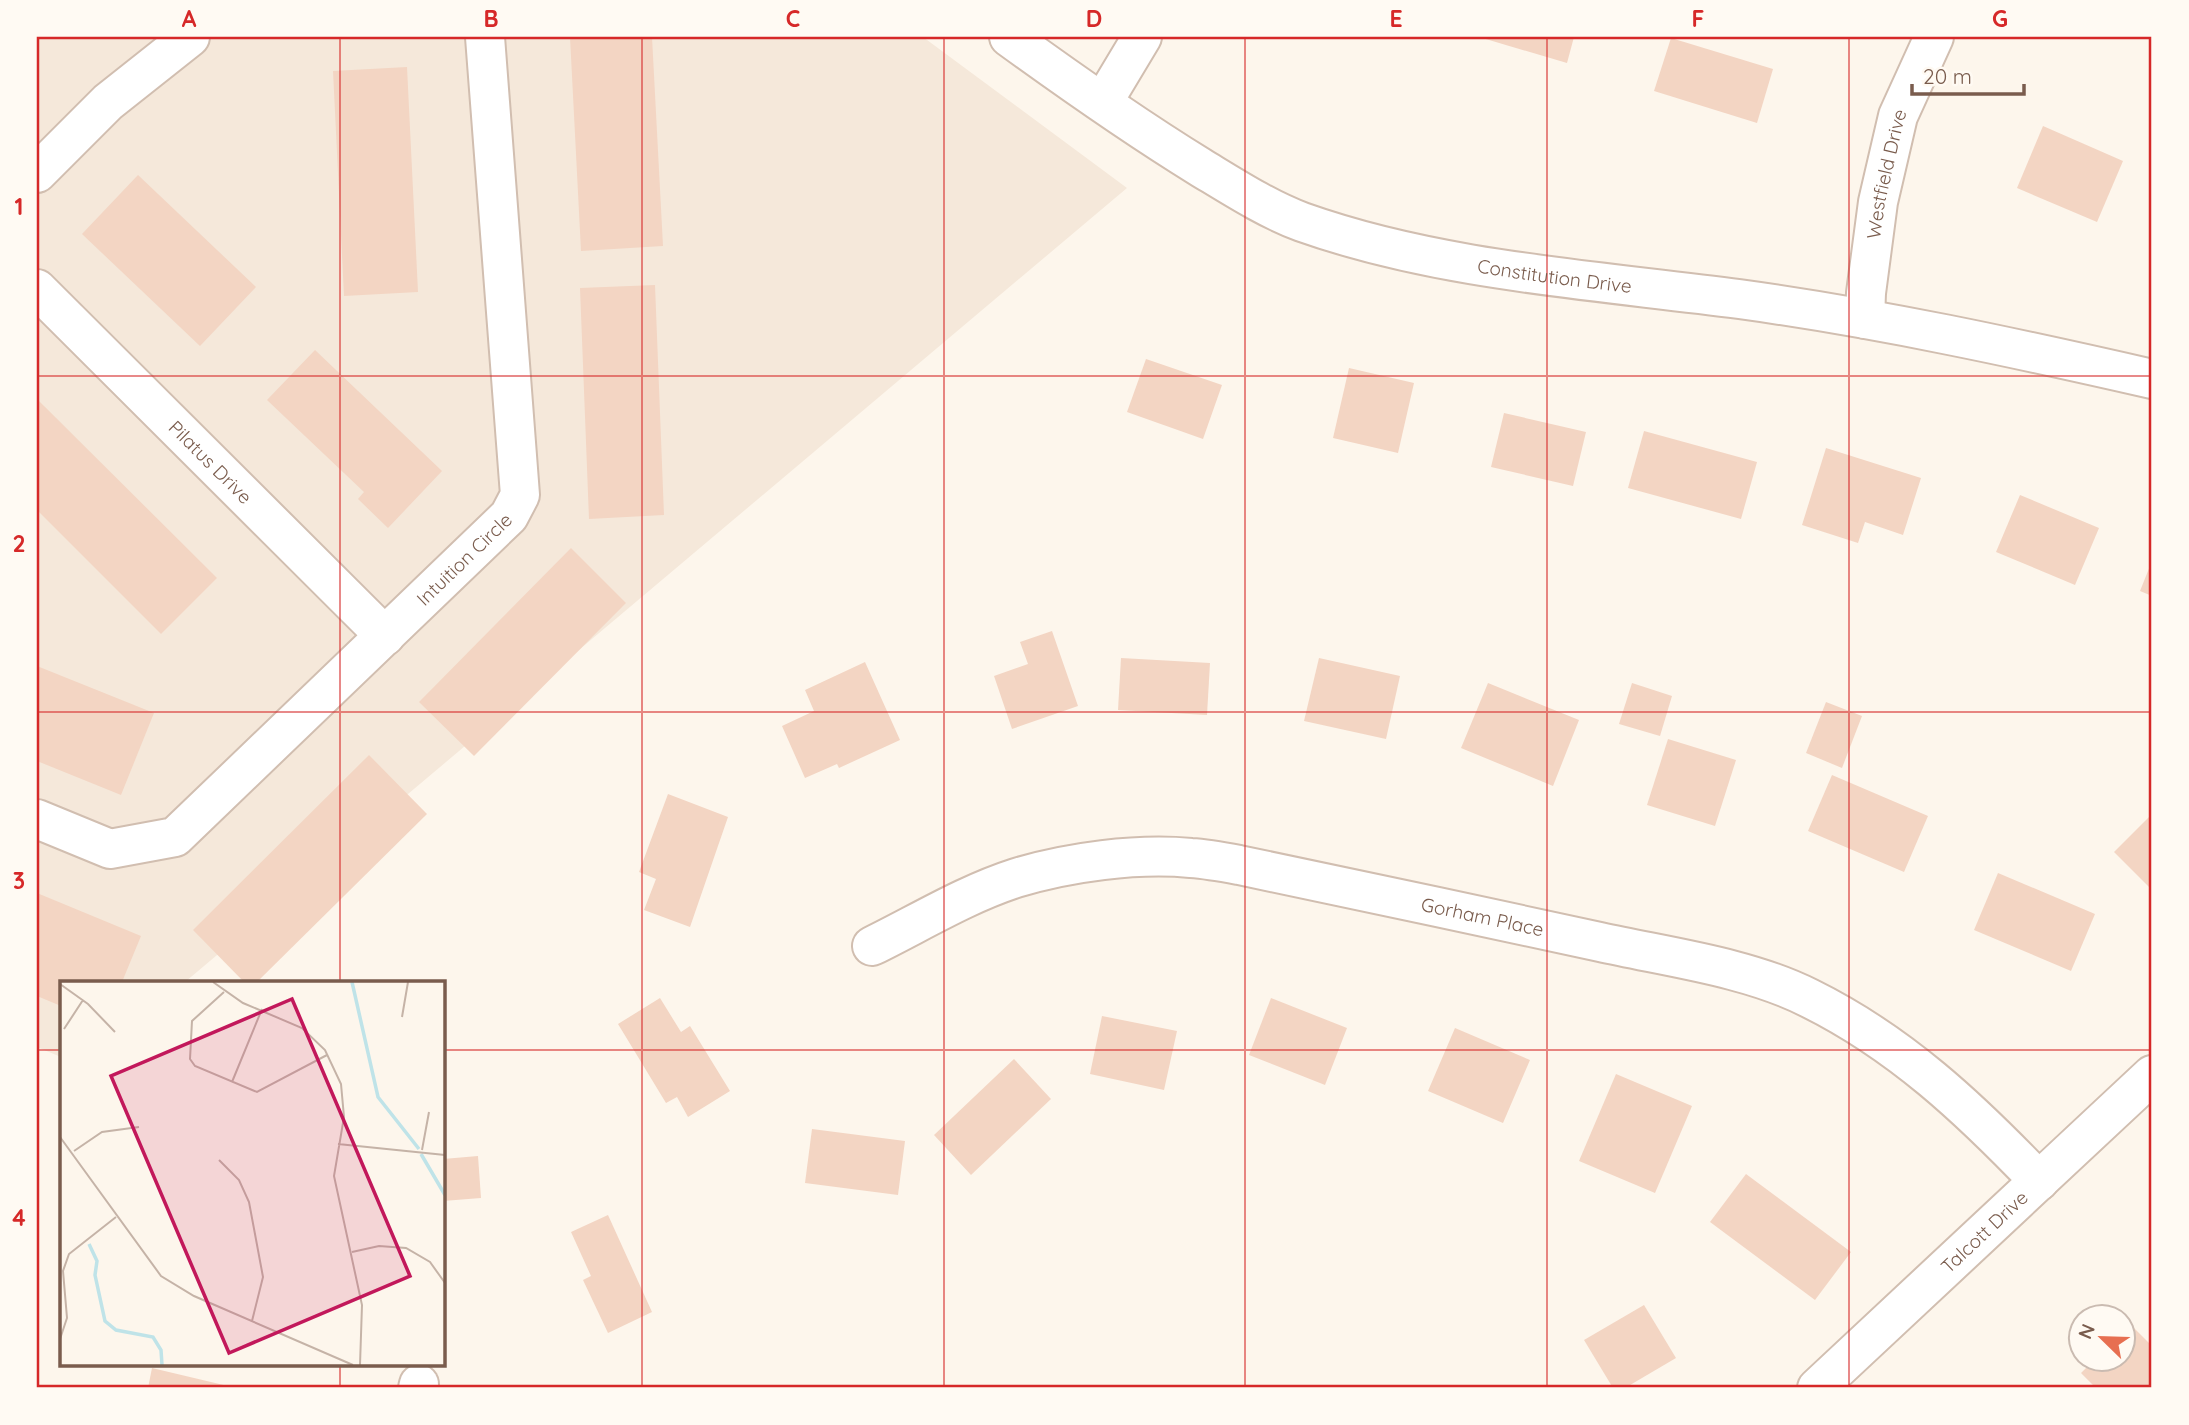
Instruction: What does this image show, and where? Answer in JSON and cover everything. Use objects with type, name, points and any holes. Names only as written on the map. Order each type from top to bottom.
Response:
[{"type":"street","points":[[37,173],[108,102],[190,37]]},
{"type":"street","name":"Intuition Circle","points":[[37,819],[110,849],[175,837],[509,516],[520,495],[485,37]]},
{"type":"street","name":"Constitution Drive","points":[[1009,37],[1153,138],[1263,203],[1300,221],[1391,248],[1539,275],[1663,289],[1865,319],[2152,379]]},
{"type":"street","points":[[1103,102],[1142,37]]},
{"type":"street","name":"Westfield Drive","points":[[1865,319],[1878,202],[1898,116],[1934,37]]},
{"type":"street","name":"Pilatus Drive","points":[[37,289],[385,636]]},
{"type":"street","name":"Gorham Place","points":[[872,946],[983,890],[1017,878],[1057,869],[1109,860],[1150,857],[1192,858],[1238,865],[1638,950],[1776,983],[1861,1026],[1914,1063],[1999,1139],[2039,1181]]},
{"type":"street","name":"Talcott Drive","points":[[1817,1388],[2152,1075]]},
{"type":"shaded area","points":[[37,37],[923,37],[1127,188],[186,981],[60,981],[60,1057],[37,1047]]},
{"type":"building","points":[[570,37],[652,37],[663,246],[581,251]]},
{"type":"building","points":[[1479,37],[1574,37],[1567,63]]},
{"type":"building","points":[[1671,38],[1773,69],[1757,123],[1654,91]]},
{"type":"building","points":[[407,67],[418,292],[344,296],[333,71]]},
{"type":"building","points":[[2043,126],[2123,161],[2097,222],[2017,188]]},
{"type":"building","points":[[138,175],[256,287],[200,346],[82,234]]},
{"type":"building","points":[[655,285],[664,515],[589,519],[580,288]]},
{"type":"building","points":[[315,350],[442,471],[388,528],[358,499],[364,492],[267,400]]},
{"type":"building","points":[[1146,359],[1222,385],[1203,439],[1127,412]]},
{"type":"building","points":[[1349,368],[1414,383],[1398,453],[1333,438]]},
{"type":"building","points":[[39,401],[217,578],[161,634],[37,510]]},
{"type":"building","points":[[1504,413],[1586,432],[1573,486],[1491,467]]},
{"type":"building","points":[[1644,431],[1757,462],[1741,519],[1628,488]]},
{"type":"building","points":[[1826,448],[1921,478],[1903,535],[1865,522],[1858,543],[1802,525]]},
{"type":"building","points":[[2020,495],[2099,528],[2075,585],[1996,552]]},
{"type":"building","points":[[571,548],[626,603],[474,756],[419,702]]},
{"type":"building","points":[[2152,561],[2152,596],[2140,591]]},
{"type":"building","points":[[1052,631],[1078,706],[1012,729],[994,676],[1028,664],[1020,642]]},
{"type":"building","points":[[1121,658],[1210,663],[1207,715],[1118,710]]},
{"type":"building","points":[[1319,658],[1400,676],[1386,739],[1304,721]]},
{"type":"building","points":[[865,662],[900,740],[839,768],[837,764],[805,778],[782,726],[814,711],[805,690]]},
{"type":"building","points":[[37,666],[154,713],[121,795],[37,761]]},
{"type":"building","points":[[1488,683],[1579,720],[1553,786],[1461,748]]},
{"type":"building","points":[[1632,683],[1672,696],[1660,736],[1619,724]]},
{"type":"building","points":[[1826,702],[1862,716],[1842,768],[1806,753]]},
{"type":"building","points":[[1668,739],[1736,760],[1715,826],[1647,805]]},
{"type":"building","points":[[369,755],[427,814],[258,981],[243,981],[193,930]]},
{"type":"building","points":[[1832,775],[1928,816],[1904,872],[1808,831]]},
{"type":"building","points":[[668,794],[728,817],[690,927],[644,910],[656,879],[639,872]]},
{"type":"building","points":[[2152,814],[2152,884],[2149,887],[2114,852]]},
{"type":"building","points":[[1998,873],[2095,914],[2071,971],[1974,930]]},
{"type":"building","points":[[37,893],[141,936],[122,981],[60,981],[60,1006],[37,996]]},
{"type":"building","points":[[660,998],[681,1032],[690,1026],[730,1091],[688,1117],[677,1097],[666,1103],[618,1024]]},
{"type":"building","points":[[1271,998],[1347,1028],[1325,1085],[1249,1055]]},
{"type":"building","points":[[1102,1016],[1177,1031],[1164,1090],[1090,1074]]},
{"type":"building","points":[[1455,1028],[1530,1060],[1503,1123],[1428,1091]]},
{"type":"building","points":[[1014,1059],[1051,1099],[971,1175],[934,1135]]},
{"type":"building","points":[[1616,1074],[1692,1106],[1655,1193],[1579,1161]]},
{"type":"building","points":[[812,1129],[905,1141],[898,1195],[805,1183]]},
{"type":"building","points":[[478,1156],[481,1198],[444,1201],[444,1159]]},
{"type":"building","points":[[1746,1174],[1851,1252],[1815,1300],[1710,1222]]},
{"type":"building","points":[[608,1215],[652,1312],[608,1333],[583,1280],[591,1276],[571,1232]]},
{"type":"building","points":[[1644,1305],[1676,1358],[1625,1388],[1613,1388],[1584,1340]]},
{"type":"building","points":[[2136,1330],[2152,1346],[2152,1388],[2096,1388],[2081,1373],[2136,1372]]},
{"type":"building","points":[[152,1368],[232,1387],[232,1388],[148,1388]]}]
